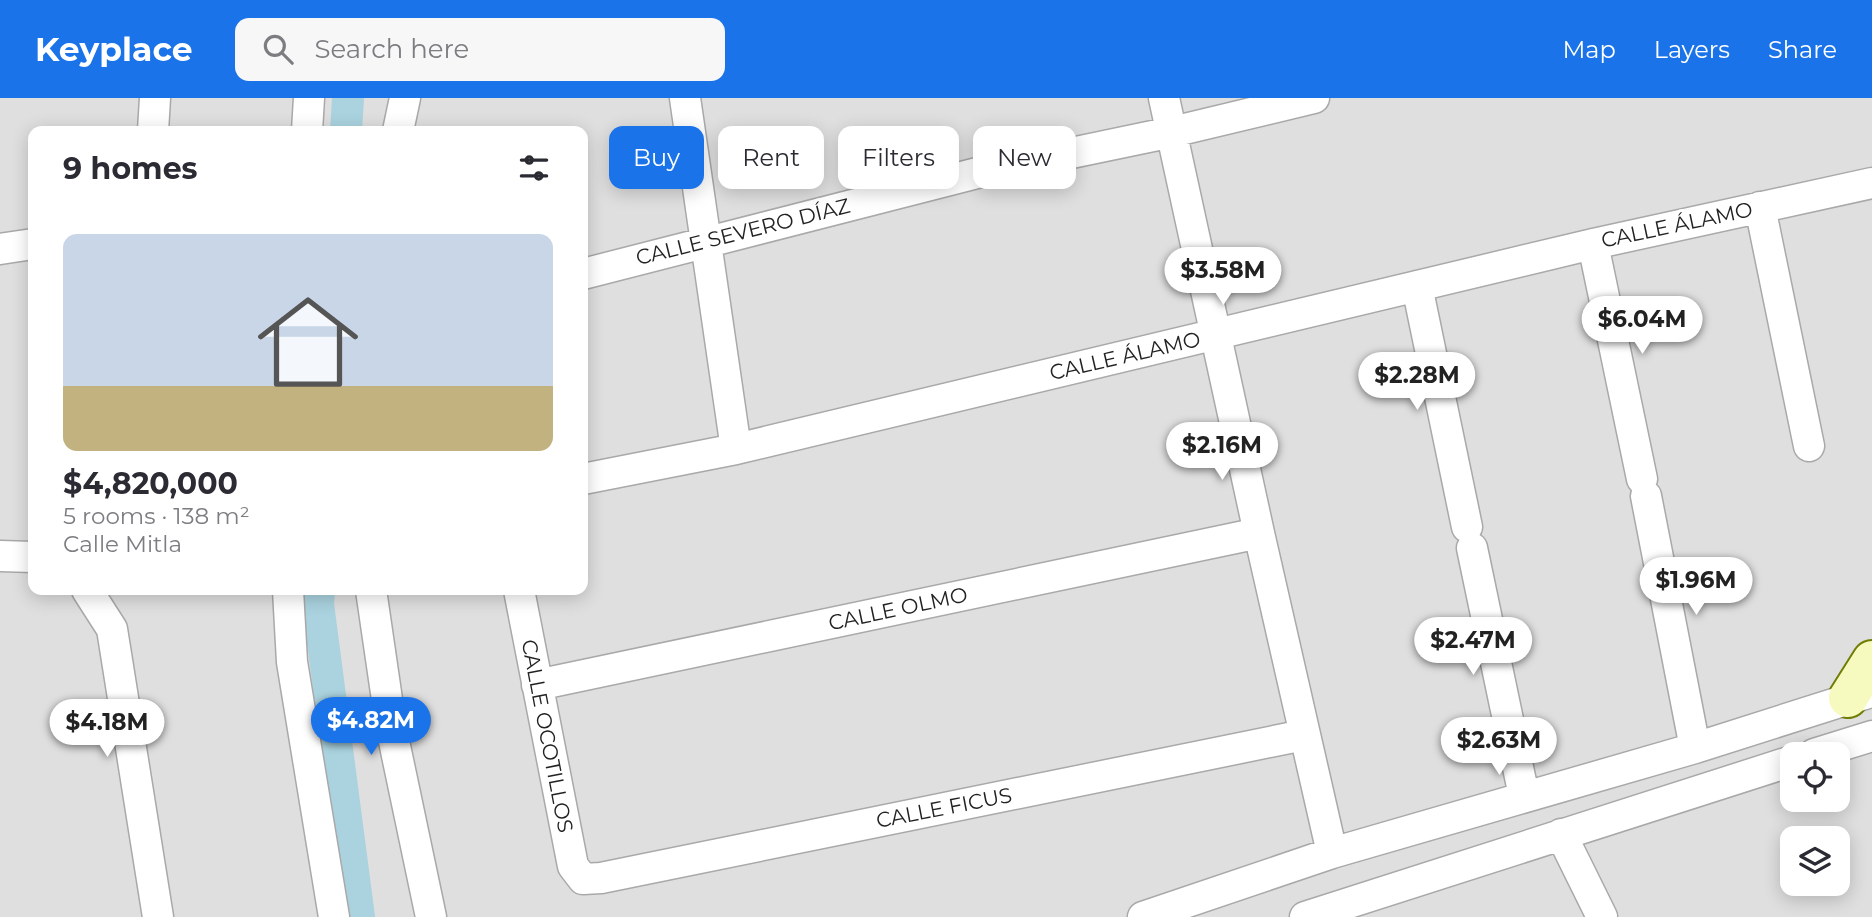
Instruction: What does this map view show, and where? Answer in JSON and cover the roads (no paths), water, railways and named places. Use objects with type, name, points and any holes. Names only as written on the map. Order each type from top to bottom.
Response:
[{"type":"street","points":[[153,126],[155,98]]},
{"type":"street","points":[[307,126],[309,98]]},
{"type":"street","points":[[399,126],[405,98]]},
{"type":"street","points":[[685,98],[736,449]]},
{"type":"street","points":[[1164,98],[1332,853]]},
{"type":"street","name":"CALLE SEVERO DÍAZ","points":[[588,273],[985,171],[1172,132],[1314,98]]},
{"type":"street","name":"CALLE ÁLAMO","points":[[588,478],[736,449],[1593,244],[1872,183]]},
{"type":"street","points":[[1760,207],[1809,446]]},
{"type":"street","points":[[1593,244],[1695,748]]},
{"type":"street","points":[[0,249],[28,245]]},
{"type":"street","points":[[1417,286],[1524,796]]},
{"type":"street","name":"CALLE OLMO","points":[[537,685],[1259,533]]},
{"type":"street","points":[[0,556],[28,557]]},
{"type":"street","points":[[90,595],[112,629],[158,917]]},
{"type":"street","points":[[288,595],[292,662],[334,917]]},
{"type":"street","points":[[372,595],[391,727],[431,917]]},
{"type":"street","name":"CALLE OCOTILLOS","points":[[520,595],[573,866],[583,879]]},
{"type":"street","points":[[1143,917],[1332,853],[1695,748],[1860,695],[1872,660]]},
{"type":"street","name":"CALLE FICUS","points":[[583,879],[601,878],[1304,735]]},
{"type":"street","points":[[1850,743],[1872,736]]},
{"type":"street","points":[[1305,917],[1780,765]]},
{"type":"street","points":[[1562,834],[1601,917]]},
{"type":"waterway","points":[[346,126],[348,98]]},
{"type":"waterway","points":[[319,595],[359,917]]}]
